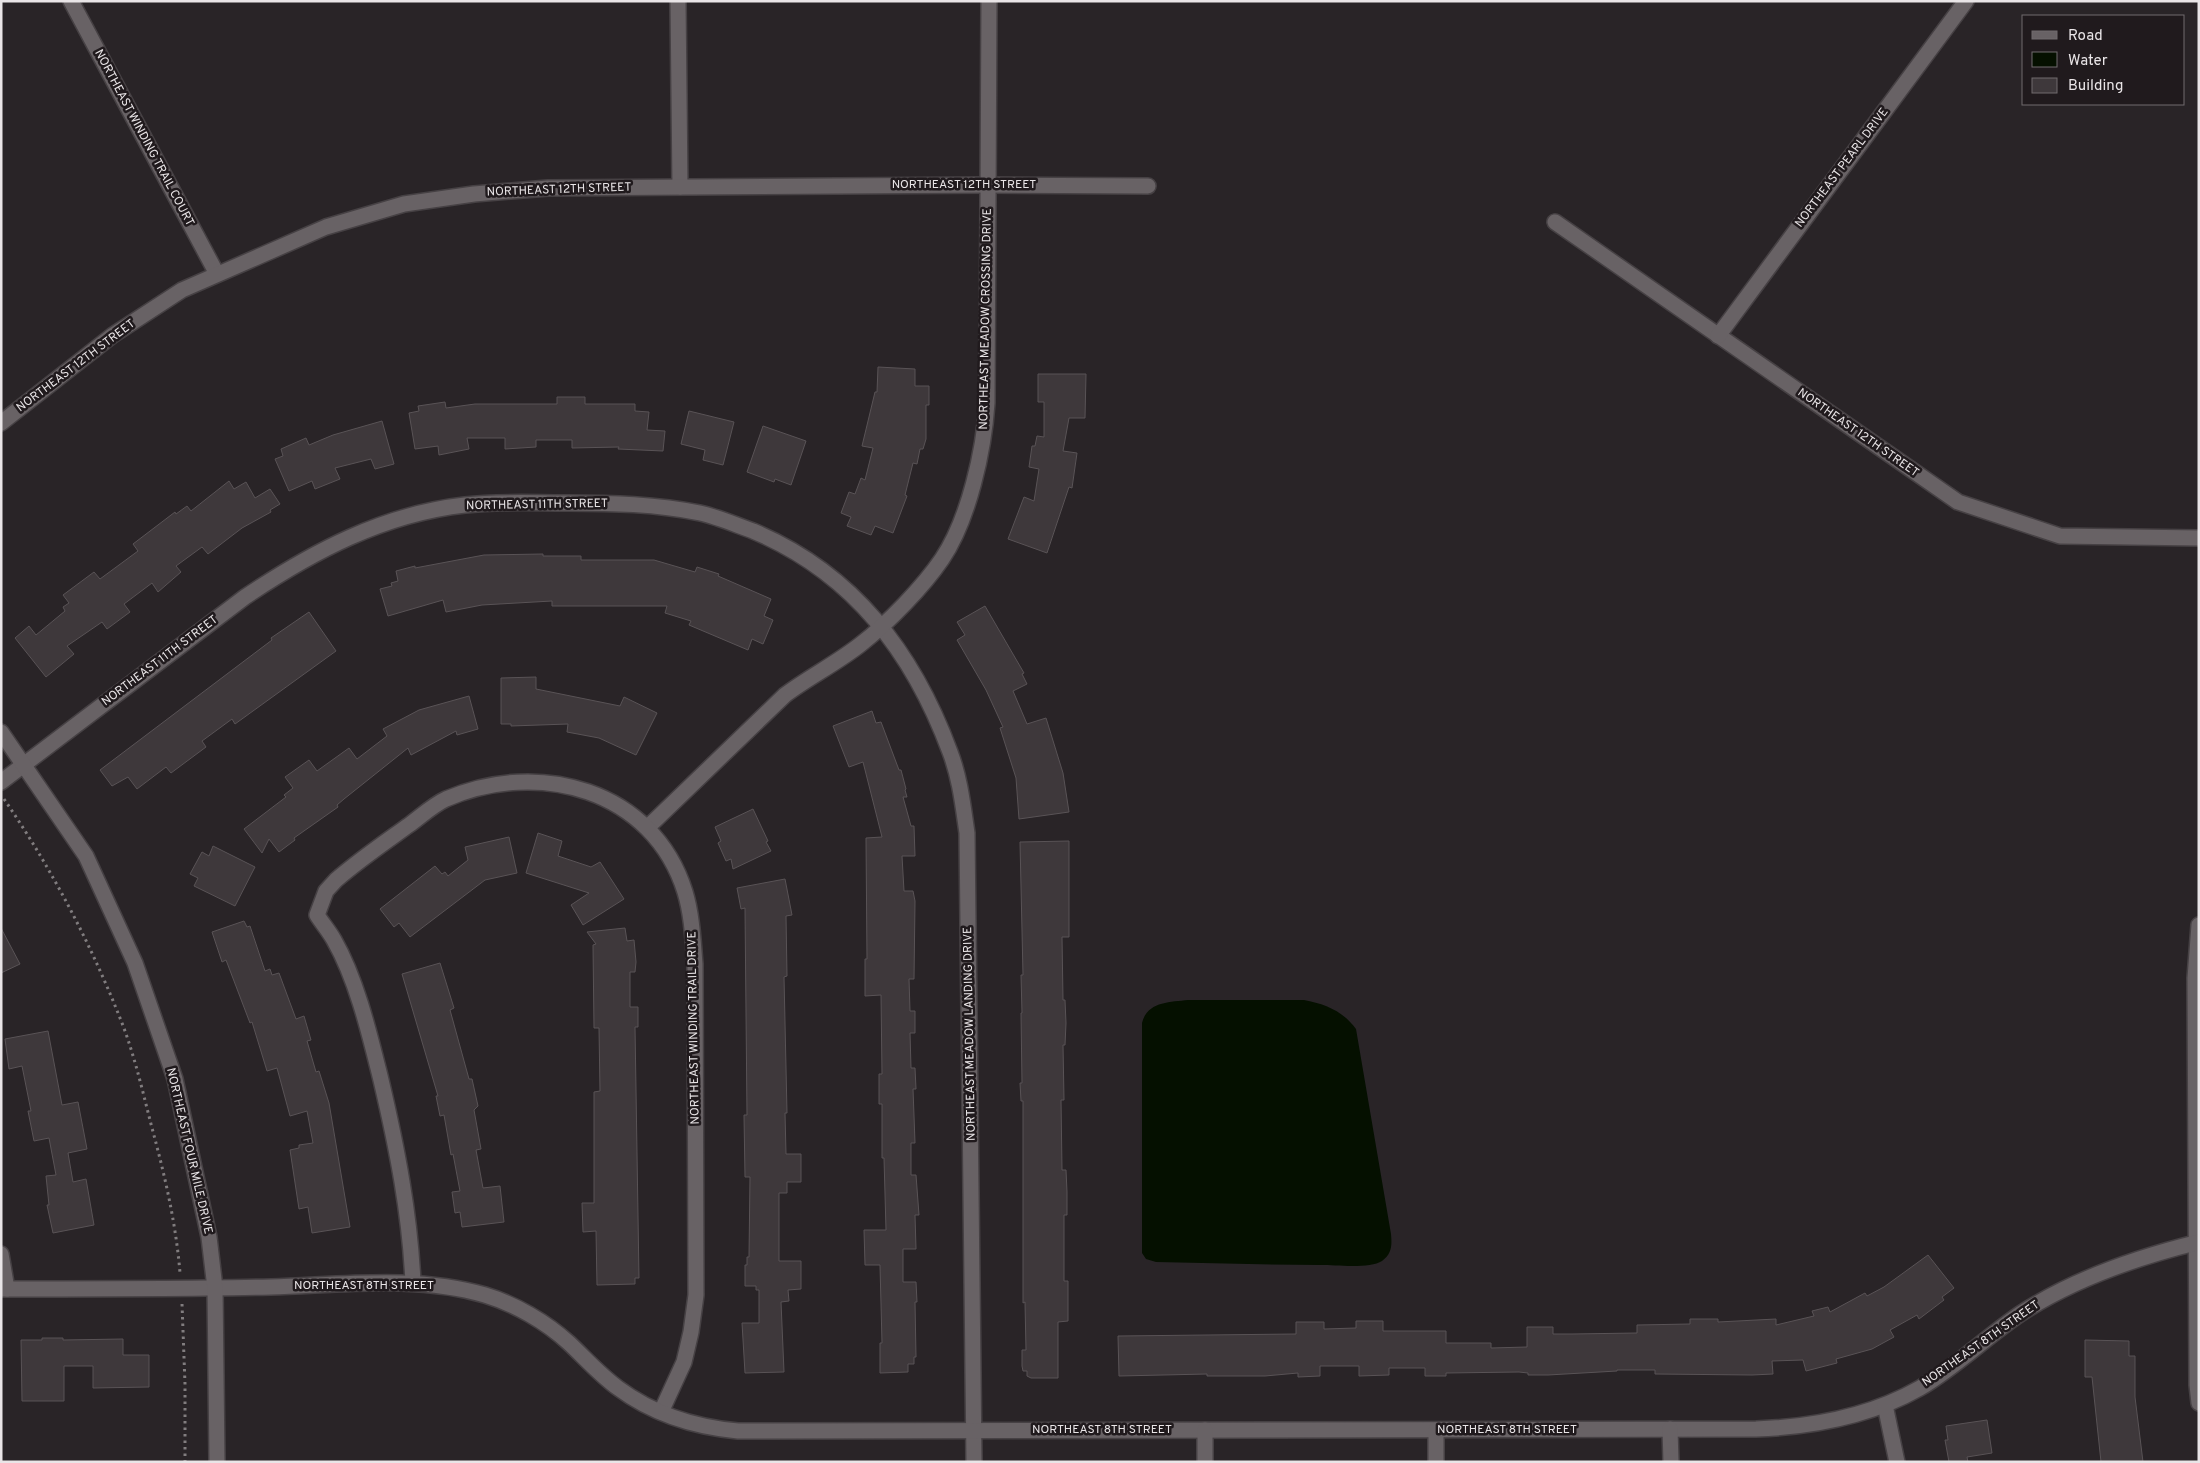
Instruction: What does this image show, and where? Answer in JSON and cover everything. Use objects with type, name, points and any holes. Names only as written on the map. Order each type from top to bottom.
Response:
[{"type":"street","name":"NORTHEAST WINDING TRAIL COURT","points":[[71,1],[217,274]]},
{"type":"street","points":[[678,1],[680,187]]},
{"type":"street","name":"NORTHEAST MEADOW CROSSING DRIVE","points":[[648,827],[785,695],[807,678],[855,649],[899,609],[942,559],[964,509],[980,457],[987,403],[989,1]]},
{"type":"street","name":"NORTHEAST PEARL DRIVE","points":[[1718,336],[1966,1]]},
{"type":"street","name":"NORTHEAST 12TH STREET","points":[[1,423],[113,335],[182,290],[326,228],[404,204],[474,194],[548,188],[988,185],[1148,186]]},
{"type":"street","name":"NORTHEAST 12TH STREET","points":[[1555,222],[1958,502],[2060,536],[2199,538]]},
{"type":"street","name":"NORTHEAST 11TH STREET","points":[[1,782],[245,596],[284,570],[324,548],[387,522],[446,508],[499,504],[627,504],[702,514],[773,540],[805,558],[828,573],[850,591],[882,626]]},
{"type":"street","name":"NORTHEAST MEADOW LANDING DRIVE","points":[[882,626],[921,687],[951,752],[960,786],[967,833],[974,1462]]},
{"type":"street","name":"NORTHEAST FOUR MILE DRIVE","points":[[1,732],[25,764],[86,856],[135,963],[175,1079],[209,1237],[215,1288],[217,1462]]},
{"type":"street","name":"NORTHEAST WINDING TRAIL DRIVE","points":[[413,1283],[400,1164],[368,1027],[348,970],[334,940],[317,915],[326,891],[345,872],[444,800],[479,787],[518,781],[556,782],[575,787],[621,806],[648,827],[671,861],[685,892],[693,928],[695,964],[696,1295],[691,1332],[684,1362],[660,1412]]},
{"type":"street","points":[[2199,925],[2195,978],[2198,1242],[2197,1353],[2199,1403]]},
{"type":"street","name":"NORTHEAST 8TH STREET","points":[[4,1289],[215,1288],[413,1283],[452,1287],[486,1295],[517,1307],[567,1341],[617,1388],[660,1412],[688,1423],[738,1431],[1786,1428],[1826,1422],[1885,1405],[1920,1388],[2020,1314],[2047,1298],[2141,1258],[2198,1242]]},
{"type":"street","points":[[1,1254],[4,1289]]},
{"type":"street","points":[[1885,1405],[1897,1462]]},
{"type":"street","points":[[1670,1429],[1671,1462]]},
{"type":"street","points":[[1205,1430],[1205,1462]]},
{"type":"street","points":[[1436,1430],[1436,1462]]},
{"type":"path","points":[[1,794],[53,876],[83,931],[122,1024],[141,1086],[166,1178],[179,1262],[185,1384],[185,1462]]},
{"type":"water","points":[[1188,1000],[1304,1000],[1333,1009],[1345,1017],[1356,1029],[1391,1234],[1391,1249],[1382,1261],[1370,1265],[1353,1266],[1156,1262],[1146,1259],[1142,1253],[1142,1023],[1149,1011],[1160,1004]]},
{"type":"building","points":[[878,367],[915,369],[915,386],[929,386],[929,405],[926,405],[926,439],[923,449],[920,449],[917,464],[913,463],[905,495],[907,496],[893,533],[875,526],[871,535],[847,526],[851,517],[841,513],[849,492],[855,494],[861,478],[865,480],[873,448],[862,446],[875,392],[877,392]]},
{"type":"building","points":[[1038,374],[1086,374],[1085,418],[1069,418],[1063,451],[1077,453],[1072,488],[1069,487],[1047,553],[1008,539],[1024,497],[1034,501],[1039,469],[1029,467],[1032,446],[1035,446],[1037,436],[1044,437],[1044,402],[1038,402]]},
{"type":"building","points":[[557,397],[585,397],[585,404],[635,404],[635,411],[649,412],[647,430],[665,431],[663,451],[618,449],[619,447],[572,448],[572,440],[536,440],[536,447],[505,449],[505,438],[467,438],[469,449],[439,455],[438,446],[415,449],[409,413],[419,411],[418,406],[445,402],[446,408],[475,404],[557,404]]},
{"type":"building","points":[[689,411],[734,422],[723,465],[703,460],[705,450],[681,444]]},
{"type":"building","points":[[382,421],[394,464],[375,469],[371,459],[335,468],[340,479],[315,489],[312,481],[289,491],[275,459],[283,456],[281,449],[306,438],[309,445],[333,435]]},
{"type":"building","points":[[763,426],[806,441],[791,485],[775,479],[774,482],[747,472]]},
{"type":"building","points":[[229,481],[234,489],[246,482],[255,498],[270,489],[280,504],[270,510],[271,512],[242,528],[208,554],[202,547],[176,566],[181,572],[158,592],[152,583],[124,604],[130,612],[107,629],[102,622],[67,646],[74,654],[46,677],[15,638],[29,626],[36,635],[65,611],[63,607],[69,603],[63,595],[94,572],[100,579],[138,551],[133,544],[175,512],[176,514],[187,506],[191,511]]},
{"type":"building","points":[[543,554],[543,556],[581,556],[581,560],[654,560],[695,572],[697,567],[719,574],[718,576],[771,599],[764,616],[773,620],[763,644],[752,639],[748,650],[689,625],[691,621],[665,613],[667,606],[552,606],[552,601],[482,605],[446,612],[443,600],[388,616],[380,589],[392,586],[391,583],[398,581],[396,571],[415,566],[415,568],[484,555]]},
{"type":"building","points":[[985,606],[1024,673],[1022,674],[1027,684],[1013,691],[1027,724],[1046,718],[1063,773],[1069,812],[1019,819],[1016,778],[1000,728],[1003,727],[986,690],[957,640],[965,635],[957,622]]},
{"type":"building","points":[[309,612],[336,651],[235,724],[232,719],[202,741],[206,747],[171,773],[166,767],[137,789],[128,777],[112,786],[100,770],[272,640],[271,638]]},
{"type":"building","points":[[536,677],[536,689],[620,706],[624,697],[657,713],[636,755],[599,738],[567,732],[568,724],[511,726],[511,724],[501,724],[501,678]]},
{"type":"building","points":[[469,696],[478,729],[457,735],[456,731],[411,755],[408,748],[344,799],[337,805],[338,807],[294,838],[295,840],[279,852],[269,839],[262,853],[244,829],[286,797],[284,795],[293,788],[285,777],[309,760],[317,771],[349,748],[357,759],[387,736],[383,729],[419,710]]},
{"type":"building","points":[[872,711],[876,723],[881,722],[899,770],[901,770],[907,797],[903,797],[911,826],[914,826],[915,856],[902,856],[904,891],[913,891],[915,901],[914,979],[909,979],[910,1011],[915,1011],[915,1033],[910,1033],[911,1068],[915,1068],[916,1089],[913,1089],[915,1143],[911,1143],[911,1175],[916,1175],[919,1215],[915,1215],[916,1249],[903,1249],[903,1282],[916,1282],[916,1357],[914,1357],[914,1364],[908,1364],[908,1372],[880,1373],[880,1343],[882,1343],[880,1265],[865,1265],[864,1230],[886,1230],[884,1158],[882,1158],[882,1104],[879,1104],[879,1074],[882,1074],[881,995],[865,996],[865,959],[867,959],[866,838],[882,837],[863,762],[849,767],[833,726]]},
{"type":"building","points":[[753,809],[771,851],[733,869],[731,859],[726,861],[718,843],[721,841],[715,827]]},
{"type":"building","points":[[538,833],[562,841],[558,856],[591,867],[600,862],[624,899],[583,925],[571,905],[589,893],[526,873]]},
{"type":"building","points":[[509,837],[517,873],[485,880],[410,937],[399,923],[394,927],[380,909],[435,866],[442,874],[445,872],[448,876],[468,860],[465,847]]},
{"type":"building","points":[[1069,841],[1069,937],[1062,937],[1063,1000],[1065,1000],[1066,1023],[1065,1045],[1063,1045],[1064,1100],[1061,1100],[1062,1170],[1066,1170],[1067,1192],[1067,1215],[1064,1215],[1064,1281],[1068,1281],[1068,1321],[1058,1322],[1058,1378],[1031,1378],[1027,1376],[1027,1371],[1023,1371],[1022,1366],[1022,1350],[1026,1350],[1025,1302],[1023,1303],[1023,1101],[1021,1101],[1020,1083],[1022,1083],[1021,975],[1023,975],[1020,842]]},
{"type":"building","points":[[213,846],[255,867],[235,906],[194,886],[198,878],[190,874],[202,852],[209,856]]},
{"type":"building","points":[[785,879],[792,915],[786,916],[787,976],[784,977],[786,1154],[801,1154],[801,1182],[787,1182],[787,1193],[779,1193],[779,1261],[801,1261],[801,1289],[788,1290],[789,1301],[781,1302],[784,1372],[745,1373],[742,1323],[759,1323],[759,1290],[756,1290],[756,1286],[745,1286],[745,1265],[747,1265],[747,1257],[749,1257],[750,1177],[745,1177],[744,1115],[747,1115],[745,908],[741,909],[737,888]]},
{"type":"building","points":[[244,921],[247,927],[250,926],[265,971],[270,969],[272,975],[279,973],[296,1019],[304,1016],[311,1040],[307,1041],[316,1072],[319,1071],[329,1103],[350,1227],[312,1233],[308,1207],[299,1209],[290,1150],[299,1148],[299,1145],[313,1143],[307,1111],[290,1116],[277,1068],[267,1071],[252,1022],[250,1023],[226,960],[222,962],[212,932]]},
{"type":"building","points":[[1,928],[20,964],[1,973]]},
{"type":"building","points":[[625,928],[627,941],[634,940],[636,962],[635,972],[630,972],[630,1007],[638,1007],[638,1027],[635,1027],[639,1278],[635,1278],[635,1284],[597,1285],[596,1231],[583,1232],[582,1203],[594,1203],[594,1092],[600,1091],[599,1028],[594,1028],[593,945],[596,944],[587,932]]},
{"type":"building","points":[[440,963],[454,1008],[450,1010],[469,1079],[472,1079],[478,1106],[474,1110],[481,1149],[476,1150],[483,1188],[500,1186],[504,1222],[462,1227],[460,1212],[455,1213],[452,1192],[460,1191],[453,1154],[451,1155],[444,1115],[440,1116],[436,1096],[438,1096],[402,974]]},
{"type":"building","points":[[48,1031],[62,1105],[78,1102],[87,1149],[68,1153],[73,1182],[86,1179],[94,1225],[53,1233],[47,1205],[49,1205],[46,1176],[56,1175],[49,1138],[34,1141],[28,1111],[31,1111],[22,1066],[9,1069],[5,1039]]},
{"type":"building","points":[[1928,1255],[1954,1288],[1942,1297],[1944,1300],[1919,1319],[1917,1315],[1890,1330],[1894,1337],[1872,1349],[1836,1359],[1837,1363],[1806,1371],[1803,1360],[1772,1361],[1773,1374],[1752,1375],[1655,1374],[1655,1370],[1617,1370],[1548,1375],[1528,1375],[1528,1373],[1519,1372],[1446,1373],[1446,1376],[1425,1376],[1425,1368],[1389,1368],[1389,1375],[1359,1376],[1359,1366],[1320,1366],[1320,1376],[1298,1377],[1298,1373],[1265,1376],[1207,1376],[1207,1374],[1119,1376],[1118,1336],[1296,1334],[1296,1322],[1324,1322],[1324,1329],[1356,1328],[1356,1321],[1383,1321],[1383,1331],[1446,1331],[1446,1343],[1491,1343],[1491,1348],[1527,1347],[1527,1327],[1553,1327],[1553,1334],[1572,1334],[1637,1333],[1637,1325],[1690,1324],[1690,1319],[1718,1319],[1718,1322],[1776,1319],[1776,1325],[1814,1316],[1812,1311],[1828,1307],[1830,1312],[1865,1293],[1867,1296],[1884,1287]]},
{"type":"building","points":[[42,1338],[63,1338],[63,1340],[123,1339],[123,1355],[149,1355],[149,1387],[93,1388],[93,1366],[64,1366],[64,1401],[22,1401],[21,1340],[42,1340]]},
{"type":"building","points":[[2085,1340],[2129,1341],[2129,1356],[2135,1356],[2135,1397],[2143,1462],[2101,1462],[2092,1377],[2085,1377]]},
{"type":"building","points":[[1987,1420],[1992,1453],[1967,1457],[1968,1462],[1949,1462],[1945,1440],[1948,1440],[1946,1426]]}]
